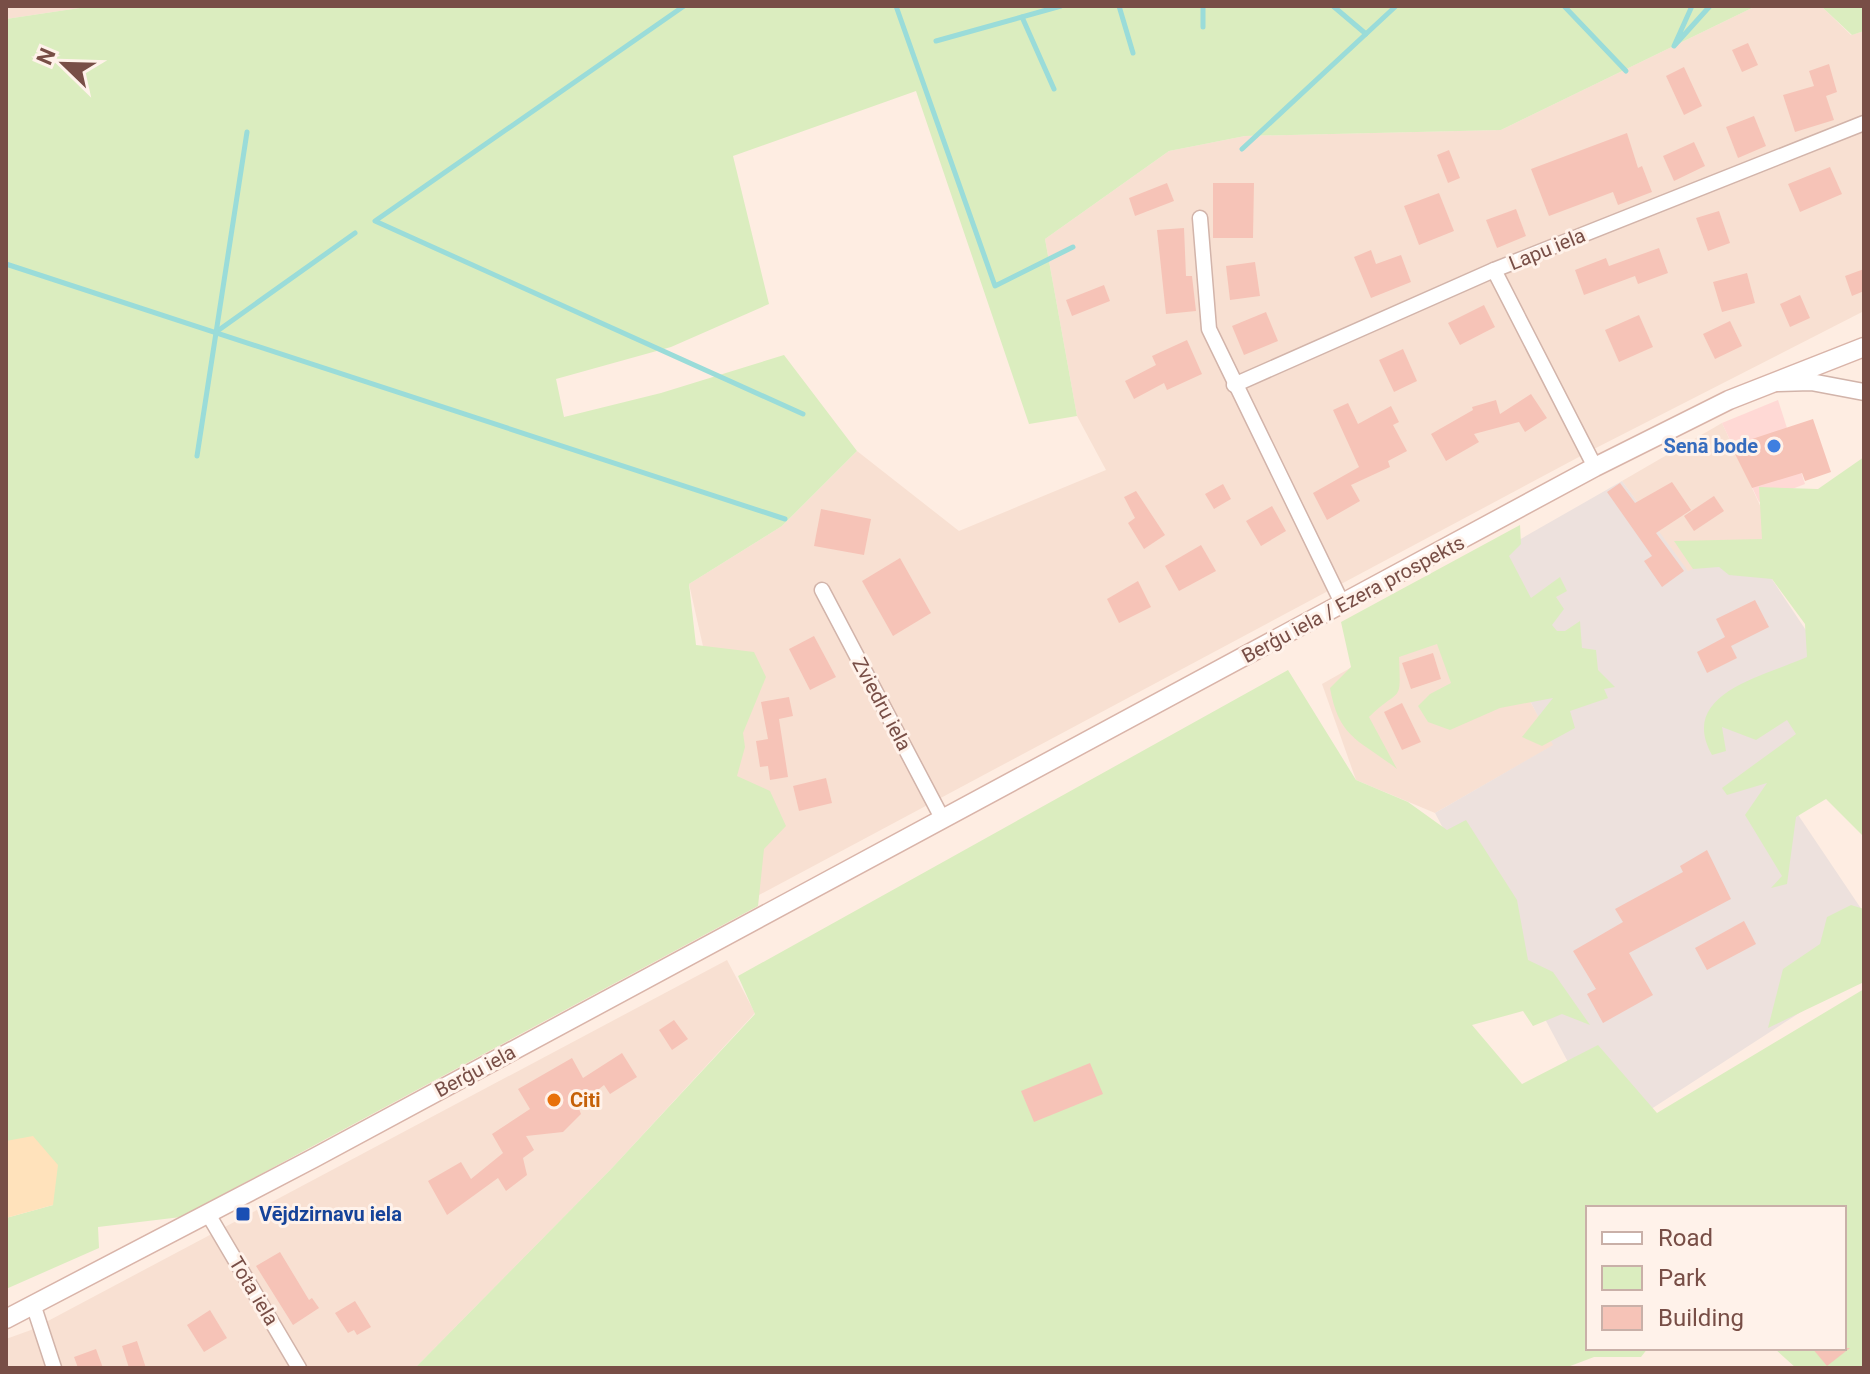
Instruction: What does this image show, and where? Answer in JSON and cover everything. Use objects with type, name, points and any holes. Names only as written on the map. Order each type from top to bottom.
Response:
[{"type":"main road","name":"Berģu iela / Ezera prospekts","points":[[942,818],[1595,467],[1767,383],[1864,348]]},
{"type":"main road","name":"Berģu iela","points":[[6,1319],[208,1214],[942,818]]},
{"type":"street","name":"Lapu iela","points":[[1234,385],[1494,270],[1864,123]]},
{"type":"street","points":[[1200,218],[1209,329],[1343,605]]},
{"type":"street","points":[[1494,270],[1595,467]]},
{"type":"street","points":[[1767,383],[1811,382],[1864,392]]},
{"type":"street","name":"Zviedru iela","points":[[822,590],[942,818]]},
{"type":"street","name":"Tota iela","points":[[208,1214],[299,1368]]},
{"type":"street","points":[[34,1307],[54,1368]]},
{"type":"shaded area","points":[[6,6],[93,6],[6,19]]},
{"type":"shaded area","points":[[1756,6],[1821,6],[1851,35],[1864,31],[1864,311],[1592,450],[759,895],[689,584],[782,526],[857,451],[959,531],[1106,470],[1077,416],[1045,239],[1169,151],[1245,136],[1501,130]]},
{"type":"shaded area","points":[[1778,400],[1805,484],[1759,502],[1722,423]]},
{"type":"shaded area","points":[[1722,423],[1775,538],[1688,572],[1622,481]]},
{"type":"shaded area","points":[[1622,481],[1688,571],[1751,548],[1864,717],[1778,785],[1864,913],[1864,971],[1608,1137],[1435,813],[1553,745],[1463,572]]},
{"type":"shaded area","points":[[1474,598],[1554,745],[1435,813],[1356,780],[1322,684]]},
{"type":"shaded area","points":[[727,960],[755,1013],[612,1168],[415,1368],[6,1368],[6,1339],[31,1330]]},
{"type":"green space","points":[[93,6],[1756,6],[1501,130],[1245,136],[1169,151],[1045,239],[1077,416],[1029,424],[916,91],[733,156],[769,304],[671,347],[556,379],[564,417],[661,393],[784,355],[857,451],[782,526],[689,584],[696,645],[754,652],[766,677],[743,733],[745,747],[737,776],[770,791],[786,826],[764,849],[758,906],[181,1217],[98,1227],[99,1248],[6,1289],[6,1218],[53,1205],[6,1141],[6,19]]},
{"type":"green space","points":[[1821,6],[1864,6],[1864,31],[1852,35]]},
{"type":"green space","points":[[1864,457],[1864,837],[1826,799],[1796,817],[1787,884],[1771,888],[1782,876],[1745,815],[1767,783],[1727,795],[1722,788],[1796,734],[1787,720],[1756,740],[1722,727],[1726,751],[1712,755],[1704,734],[1706,716],[1716,702],[1731,690],[1807,657],[1805,624],[1772,579],[1729,575],[1719,567],[1693,569],[1674,541],[1762,539],[1759,487],[1818,489]]},
{"type":"green space","points":[[1520,525],[1521,544],[1509,556],[1531,598],[1560,577],[1567,591],[1556,597],[1564,609],[1552,625],[1557,631],[1565,631],[1580,621],[1582,648],[1596,650],[1598,670],[1615,687],[1604,689],[1608,698],[1570,711],[1575,728],[1542,746],[1522,737],[1553,698],[1500,708],[1450,730],[1428,722],[1418,706],[1430,694],[1451,683],[1437,644],[1399,657],[1400,683],[1397,694],[1369,717],[1397,769],[1353,737],[1334,705],[1330,688],[1351,667],[1341,622]]},
{"type":"green space","points":[[1288,670],[1356,780],[1408,802],[1447,830],[1466,820],[1517,900],[1528,960],[1553,972],[1590,1025],[1562,1014],[1533,1026],[1523,1011],[1472,1025],[1522,1084],[1598,1045],[1657,1113],[1864,989],[1864,1368],[1796,1368],[1776,1350],[1846,1350],[1846,1206],[1586,1206],[1586,1350],[1646,1350],[1641,1357],[1594,1357],[1565,1368],[415,1368],[612,1168],[755,1014],[738,976]]},
{"type":"green space","points":[[1851,905],[1864,909],[1864,982],[1768,1028],[1783,969],[1820,944],[1827,917]]},
{"type":"sand","points":[[33,1136],[58,1165],[53,1205],[6,1218],[6,1141]]},
{"type":"building","points":[[1748,43],[1758,65],[1742,72],[1732,50]]},
{"type":"building","points":[[1829,64],[1837,92],[1826,96],[1834,120],[1795,132],[1783,95],[1814,86],[1809,71]]},
{"type":"building","points":[[1684,67],[1702,106],[1684,115],[1666,76]]},
{"type":"building","points":[[1754,116],[1766,146],[1738,158],[1726,127]]},
{"type":"building","points":[[1627,133],[1638,168],[1642,166],[1652,192],[1618,205],[1613,192],[1549,216],[1531,169]]},
{"type":"building","points":[[1694,142],[1705,166],[1674,181],[1663,156]]},
{"type":"building","points":[[1449,150],[1460,178],[1448,183],[1437,155]]},
{"type":"building","points":[[1830,167],[1842,194],[1800,212],[1788,184]]},
{"type":"building","points":[[1167,183],[1174,201],[1135,216],[1129,198]]},
{"type":"building","points":[[1213,183],[1254,183],[1253,238],[1213,238]]},
{"type":"building","points":[[1439,193],[1454,231],[1419,245],[1404,206]]},
{"type":"building","points":[[1516,209],[1526,236],[1497,248],[1486,220]]},
{"type":"building","points":[[1719,211],[1730,243],[1708,251],[1696,218]]},
{"type":"building","points":[[1184,228],[1186,276],[1192,276],[1196,311],[1166,314],[1157,230]]},
{"type":"building","points":[[1659,248],[1668,273],[1638,284],[1635,276],[1584,295],[1575,270],[1606,258],[1609,266]]},
{"type":"building","points":[[1371,250],[1376,264],[1401,255],[1411,282],[1371,298],[1354,257]]},
{"type":"building","points":[[1255,262],[1260,296],[1230,300],[1226,266]]},
{"type":"building","points":[[1864,269],[1864,291],[1852,296],[1845,276]]},
{"type":"building","points":[[1747,273],[1755,303],[1722,312],[1713,282]]},
{"type":"building","points":[[1104,285],[1110,301],[1072,316],[1066,300]]},
{"type":"building","points":[[1800,295],[1810,318],[1790,327],[1780,304]]},
{"type":"building","points":[[1484,305],[1495,327],[1460,345],[1448,323]]},
{"type":"building","points":[[1266,312],[1278,341],[1244,355],[1232,326]]},
{"type":"building","points":[[1639,315],[1653,347],[1619,362],[1605,330]]},
{"type":"building","points":[[1730,321],[1742,346],[1715,359],[1703,334]]},
{"type":"building","points":[[1187,340],[1202,374],[1167,390],[1164,383],[1134,399],[1125,381],[1156,365],[1152,356]]},
{"type":"building","points":[[1403,349],[1417,381],[1394,392],[1379,360]]},
{"type":"building","points":[[1531,394],[1547,418],[1525,432],[1519,422],[1474,434],[1479,442],[1446,461],[1431,434],[1473,410],[1472,407],[1496,400],[1500,414]]},
{"type":"building","points":[[1348,403],[1358,424],[1391,406],[1399,422],[1393,425],[1407,451],[1388,461],[1390,467],[1351,485],[1360,501],[1327,520],[1313,493],[1359,467],[1333,410]]},
{"type":"building","points":[[1813,419],[1831,472],[1805,481],[1802,473],[1752,488],[1731,446]]},
{"type":"building","points":[[1672,482],[1691,510],[1656,533],[1684,571],[1662,587],[1644,561],[1652,556],[1607,492],[1620,483],[1635,503]]},
{"type":"building","points":[[1223,484],[1231,499],[1214,509],[1205,494]]},
{"type":"building","points":[[1136,491],[1165,535],[1144,549],[1128,523],[1135,518],[1124,497]]},
{"type":"building","points":[[1714,496],[1724,511],[1694,531],[1684,516]]},
{"type":"building","points":[[1272,506],[1286,531],[1261,546],[1246,521]]},
{"type":"building","points":[[821,509],[871,519],[864,555],[814,546]]},
{"type":"building","points":[[1201,545],[1216,571],[1179,591],[1165,566]]},
{"type":"building","points":[[900,558],[931,613],[893,636],[862,581]]},
{"type":"building","points":[[1138,581],[1151,607],[1119,623],[1107,599]]},
{"type":"building","points":[[1755,600],[1769,627],[1731,646],[1737,658],[1707,673],[1697,652],[1725,637],[1716,619]]},
{"type":"building","points":[[814,636],[836,677],[810,690],[789,649]]},
{"type":"building","points":[[1433,653],[1441,679],[1411,689],[1402,663]]},
{"type":"building","points":[[789,697],[793,716],[779,719],[788,777],[770,780],[768,766],[760,767],[756,741],[768,739],[761,702]]},
{"type":"building","points":[[1402,703],[1421,742],[1402,750],[1384,712]]},
{"type":"building","points":[[826,778],[832,803],[799,811],[793,786]]},
{"type":"building","points":[[1707,850],[1731,899],[1629,953],[1653,995],[1603,1023],[1587,994],[1596,989],[1573,951],[1623,922],[1615,909],[1683,872],[1680,866]]},
{"type":"building","points":[[1744,921],[1756,944],[1707,970],[1695,948]]},
{"type":"building","points":[[674,1020],[688,1039],[672,1050],[659,1030]]},
{"type":"building","points":[[622,1053],[637,1077],[610,1094],[604,1085],[578,1106],[581,1114],[563,1132],[526,1136],[534,1150],[523,1158],[527,1175],[506,1191],[498,1178],[447,1215],[428,1181],[461,1162],[471,1179],[503,1153],[492,1134],[530,1109],[518,1089],[572,1058],[583,1078]]},
{"type":"building","points":[[1090,1063],[1103,1094],[1034,1122],[1021,1091]]},
{"type":"building","points":[[280,1252],[309,1300],[312,1298],[319,1308],[293,1325],[256,1266]]},
{"type":"building","points":[[355,1301],[371,1327],[357,1335],[354,1330],[348,1333],[335,1313]]},
{"type":"building","points":[[210,1310],[227,1338],[204,1352],[187,1325]]},
{"type":"building","points":[[137,1341],[146,1368],[129,1368],[122,1346]]},
{"type":"building","points":[[1850,1348],[1827,1366],[1814,1350]]},
{"type":"building","points":[[96,1349],[103,1368],[78,1368],[74,1357]]},
{"type":"waterway","points":[[684,6],[375,221],[803,414]]},
{"type":"waterway","points":[[896,6],[995,286],[1073,247]]},
{"type":"waterway","points":[[936,41],[1061,6]]},
{"type":"waterway","points":[[1119,6],[1133,53]]},
{"type":"waterway","points":[[1203,6],[1203,27]]},
{"type":"waterway","points":[[1333,6],[1366,34]]},
{"type":"waterway","points":[[1242,149],[1396,6]]},
{"type":"waterway","points":[[1564,6],[1626,71]]},
{"type":"waterway","points":[[1692,6],[1674,46],[1710,6]]},
{"type":"waterway","points":[[1022,17],[1054,89]]},
{"type":"waterway","points":[[197,456],[247,132]]},
{"type":"waterway","points":[[216,332],[355,233]]},
{"type":"waterway","points":[[6,264],[785,519]]},
{"type":"place","name":"Senā bode","points":[[1774,446]]},
{"type":"place","name":"Citi","points":[[554,1100]]},
{"type":"place","name":"Vējdzirnavu iela","points":[[243,1214]]}]
